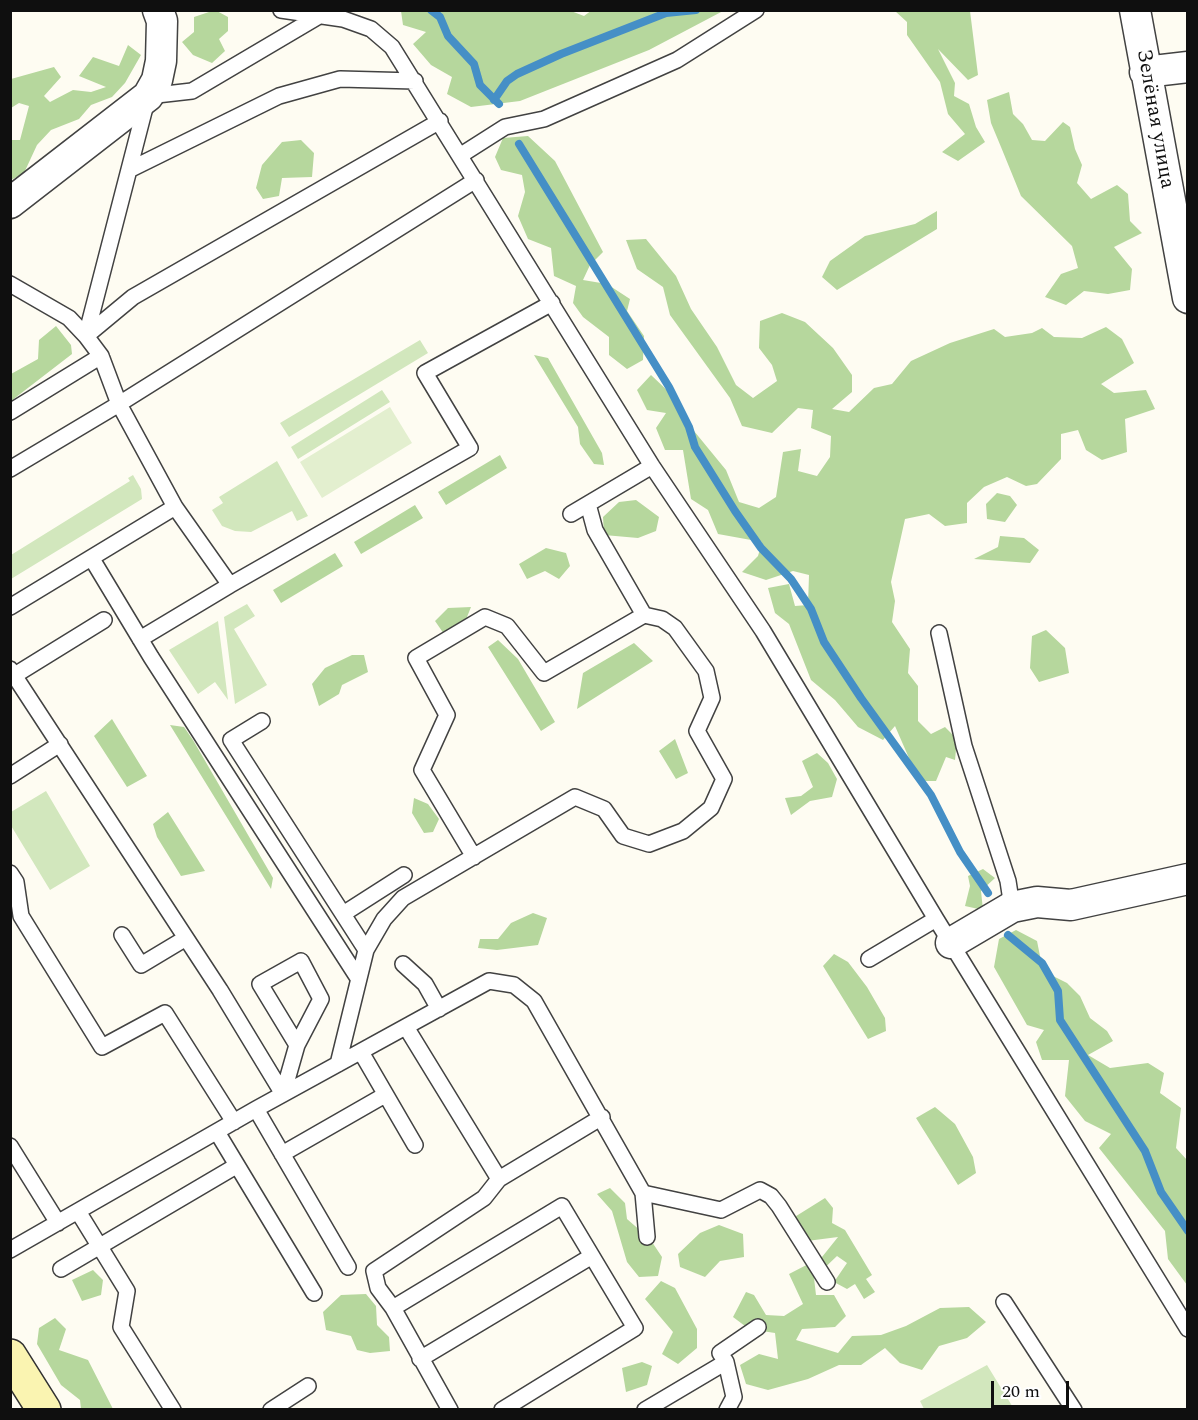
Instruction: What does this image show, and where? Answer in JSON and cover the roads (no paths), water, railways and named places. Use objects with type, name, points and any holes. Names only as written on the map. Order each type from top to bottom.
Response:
[{"type":"main road","points":[[10,1356],[44,1410]]},
{"type":"street","points":[[10,203],[148,96],[157,80],[161,60],[162,21],[158,10]]},
{"type":"street","name":"Зелёная улица","points":[[1135,10],[1188,298]]},
{"type":"street","points":[[1145,72],[1188,67]]},
{"type":"street","points":[[944,931],[1012,907],[1037,902],[1071,905],[1188,879]]},
{"type":"lane","points":[[280,10],[343,19],[372,29],[392,47],[652,466],[763,631],[1188,1329]]},
{"type":"lane","points":[[461,155],[505,127],[544,119],[677,60],[756,10]]},
{"type":"lane","points":[[86,336],[148,96],[192,91],[319,16]]},
{"type":"lane","points":[[129,170],[279,96],[340,79],[415,81]]},
{"type":"lane","points":[[86,336],[134,297],[440,121]]},
{"type":"lane","points":[[10,469],[119,404],[476,180]]},
{"type":"lane","points":[[10,284],[69,318],[86,336],[100,356],[119,404],[175,507],[230,585]]},
{"type":"lane","points":[[140,639],[470,448],[425,373],[552,303]]},
{"type":"lane","points":[[10,412],[100,356]]},
{"type":"lane","points":[[571,514],[652,466]]},
{"type":"lane","points":[[588,504],[595,530],[644,615]]},
{"type":"lane","points":[[10,607],[175,507]]},
{"type":"lane","points":[[92,559],[140,639],[358,978]]},
{"type":"lane","points":[[339,1064],[366,950],[384,919],[403,898],[474,857],[575,797],[604,809],[623,836],[649,844],[682,831],[711,808],[724,779],[697,731],[712,698],[706,671],[675,628],[662,619],[644,615],[544,673],[507,626],[485,617],[416,658],[447,715],[422,770],[474,857]]},
{"type":"lane","points":[[104,620],[13,672],[186,938],[283,1094]]},
{"type":"lane","points":[[939,633],[964,746],[1008,881],[1012,907]]},
{"type":"lane","points":[[262,721],[231,740],[366,950]]},
{"type":"lane","points":[[10,776],[60,744]]},
{"type":"lane","points":[[10,873],[16,882],[21,916],[102,1047],[165,1013],[234,1122]]},
{"type":"lane","points":[[343,914],[404,875]]},
{"type":"lane","points":[[869,959],[944,931]]},
{"type":"lane","points":[[122,935],[141,965],[186,938]]},
{"type":"lane","points":[[283,1094],[297,1045],[321,999],[301,961],[260,984],[297,1045]]},
{"type":"lane","points":[[403,964],[425,984],[439,1009]]},
{"type":"lane","points":[[10,1250],[256,1109],[489,981],[514,985],[534,1001],[602,1117],[643,1193],[646,1237]]},
{"type":"lane","points":[[406,1027],[499,1179]]},
{"type":"lane","points":[[361,1052],[415,1144]]},
{"type":"lane","points":[[282,1154],[385,1095]]},
{"type":"lane","points":[[256,1109],[348,1267]]},
{"type":"lane","points":[[450,1410],[393,1308],[378,1288],[374,1271],[484,1198],[499,1179],[602,1117]]},
{"type":"lane","points":[[217,1131],[314,1293]]},
{"type":"lane","points":[[10,1146],[58,1223]]},
{"type":"lane","points":[[61,1269],[236,1166]]},
{"type":"lane","points":[[643,1193],[721,1210],[760,1190],[771,1196],[779,1206],[827,1282]]},
{"type":"lane","points":[[393,1308],[561,1206],[635,1328],[501,1410]]},
{"type":"lane","points":[[79,1212],[127,1291],[121,1327],[173,1410]]},
{"type":"lane","points":[[420,1359],[592,1256]]},
{"type":"lane","points":[[1004,1302],[1074,1410]]},
{"type":"lane","points":[[726,1410],[734,1397],[726,1362],[720,1353],[758,1327]]},
{"type":"lane","points":[[645,1410],[726,1362]]},
{"type":"lane","points":[[271,1410],[308,1386]]},
{"type":"waterway","points":[[431,10],[440,17],[448,36],[474,64],[480,85],[499,104]]},
{"type":"waterway","points":[[494,100],[507,81],[517,74],[561,54],[666,13],[696,10]]},
{"type":"waterway","points":[[519,144],[669,387],[689,427],[695,447],[735,511],[761,548],[791,579],[811,609],[824,642],[931,795],[960,852],[988,893]]},
{"type":"waterway","points":[[1008,935],[1042,963],[1058,991],[1060,1020],[1145,1151],[1161,1192],[1188,1231]]}]
